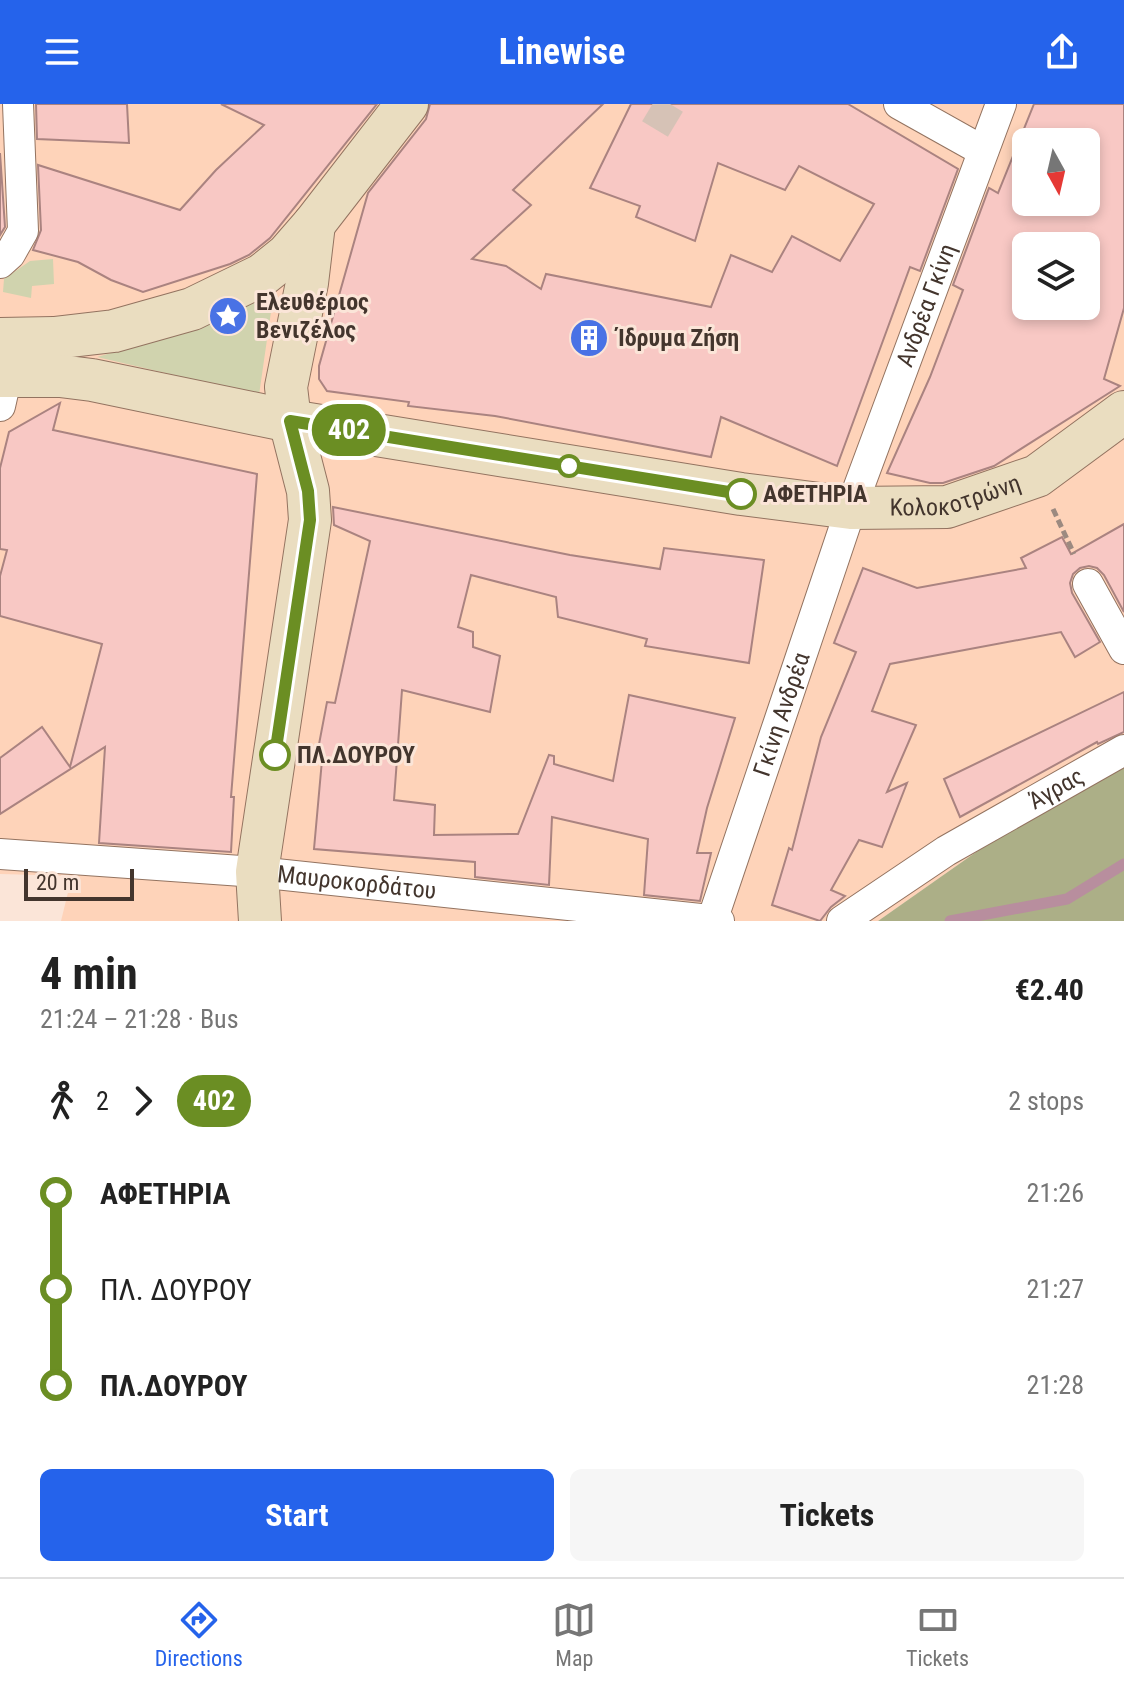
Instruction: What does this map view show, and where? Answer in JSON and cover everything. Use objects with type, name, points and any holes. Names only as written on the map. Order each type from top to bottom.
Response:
[{"type":"main road","points":[[3,361],[54,338],[114,331],[192,309],[262,275],[287,255],[314,224],[407,104]]},
{"type":"main road","points":[[260,921],[257,872],[310,520],[308,491],[290,421],[286,387],[307,283],[314,224]]},
{"type":"main road","name":"Κολοκοτρώνη","points":[[3,361],[290,421],[741,494],[851,508],[947,507],[1037,476],[1124,412]]},
{"type":"street","points":[[0,263],[10,254],[23,231],[18,104]]},
{"type":"street","points":[[899,104],[983,151]]},
{"type":"street","name":"Ανδρέα Γκίνη","points":[[851,508],[1001,104]]},
{"type":"street","name":"Γκίνη Ανδρέα","points":[[715,920],[851,508]]},
{"type":"street","points":[[1088,584],[1124,649]]},
{"type":"street","name":"Άγρας","points":[[842,921],[946,851],[1124,750]]},
{"type":"street","name":"Μαυροκορδάτου","points":[[0,854],[257,872],[715,920]]},
{"type":"path","points":[[1037,476],[1088,584]]},
{"type":"shaded area","points":[[0,104],[1124,104],[1124,765],[979,850],[878,921],[61,921],[72,876],[0,874]]},
{"type":"green space","points":[[53,259],[54,284],[32,286],[31,298],[3,292],[4,279],[30,261]]},
{"type":"green space","points":[[274,291],[259,395],[97,357],[160,339]]},
{"type":"green space","points":[[1124,765],[1124,921],[878,921],[979,850]]},
{"type":"building","points":[[36,104],[127,104],[129,143],[37,139]]},
{"type":"building","points":[[221,104],[377,104],[270,238],[249,255],[230,264],[143,292],[111,280],[78,262],[33,250],[41,230],[38,165],[180,210],[216,170],[264,125]]},
{"type":"building","points":[[430,104],[603,104],[513,190],[531,205],[472,259],[506,266],[541,289],[546,274],[711,307],[731,255],[772,272],[792,236],[840,261],[874,204],[799,166],[785,190],[718,163],[695,241],[636,217],[640,206],[590,188],[631,104],[848,104],[958,169],[920,271],[910,267],[837,466],[721,417],[711,457],[495,416],[408,406],[409,402],[327,391],[319,379],[319,366],[368,193],[426,119]]},
{"type":"building","points":[[1034,104],[1124,104],[1124,308],[1104,379],[1120,386],[994,466],[943,483],[887,473],[930,377],[963,290],[953,285],[989,188],[998,193],[1012,158],[1012,216],[1100,216],[1100,128],[1024,128]]},
{"type":"building","points":[[0,153],[5,227],[0,235]]},
{"type":"building","points":[[60,403],[53,430],[257,474],[231,797],[234,797],[231,852],[99,843],[105,747],[0,814],[0,758],[42,727],[70,767],[102,644],[0,616],[0,576],[7,550],[0,549],[0,468],[9,432]]},
{"type":"building","points":[[333,507],[570,555],[660,569],[664,548],[764,560],[749,663],[645,646],[647,639],[558,617],[556,597],[471,575],[458,627],[473,632],[473,647],[500,656],[490,712],[402,690],[394,800],[435,805],[434,835],[518,834],[549,755],[554,756],[554,764],[613,781],[629,695],[735,718],[707,808],[697,853],[711,853],[700,901],[644,895],[648,839],[552,817],[549,885],[475,877],[475,862],[314,849],[322,760],[316,760],[327,702],[335,703],[370,541],[334,525]]},
{"type":"building","points":[[1124,524],[1124,612],[1097,568],[1080,568],[1073,574],[1070,583],[1072,593],[1100,642],[1075,657],[1061,632],[890,664],[872,711],[916,725],[887,792],[907,783],[882,847],[859,840],[831,890],[845,896],[820,921],[772,905],[789,848],[792,850],[821,737],[856,652],[834,643],[863,568],[917,588],[1026,568],[1021,558],[1062,537],[1071,554]]},
{"type":"building","points":[[1124,692],[1124,732],[1097,742],[960,817],[944,779]]},
{"type":"waterway","points":[[950,921],[1067,899],[1124,864]]},
{"type":"tunnel","points":[[655,129],[670,104]]},
{"type":"bus line","name":"402","points":[[275,755],[310,520],[308,491],[290,421],[741,494]]},
{"type":"place","name":"Ελευθέριος Βενιζέλος","points":[[228,316]]},
{"type":"place","name":"Ίδρυμα Ζήση","points":[[589,338]]},
{"type":"place","name":"ΑΦΕΤΗΡΙΑ","points":[[741,494]]},
{"type":"place","name":"ΠΛ.ΔΟΥΡΟΥ","points":[[275,755]]}]
